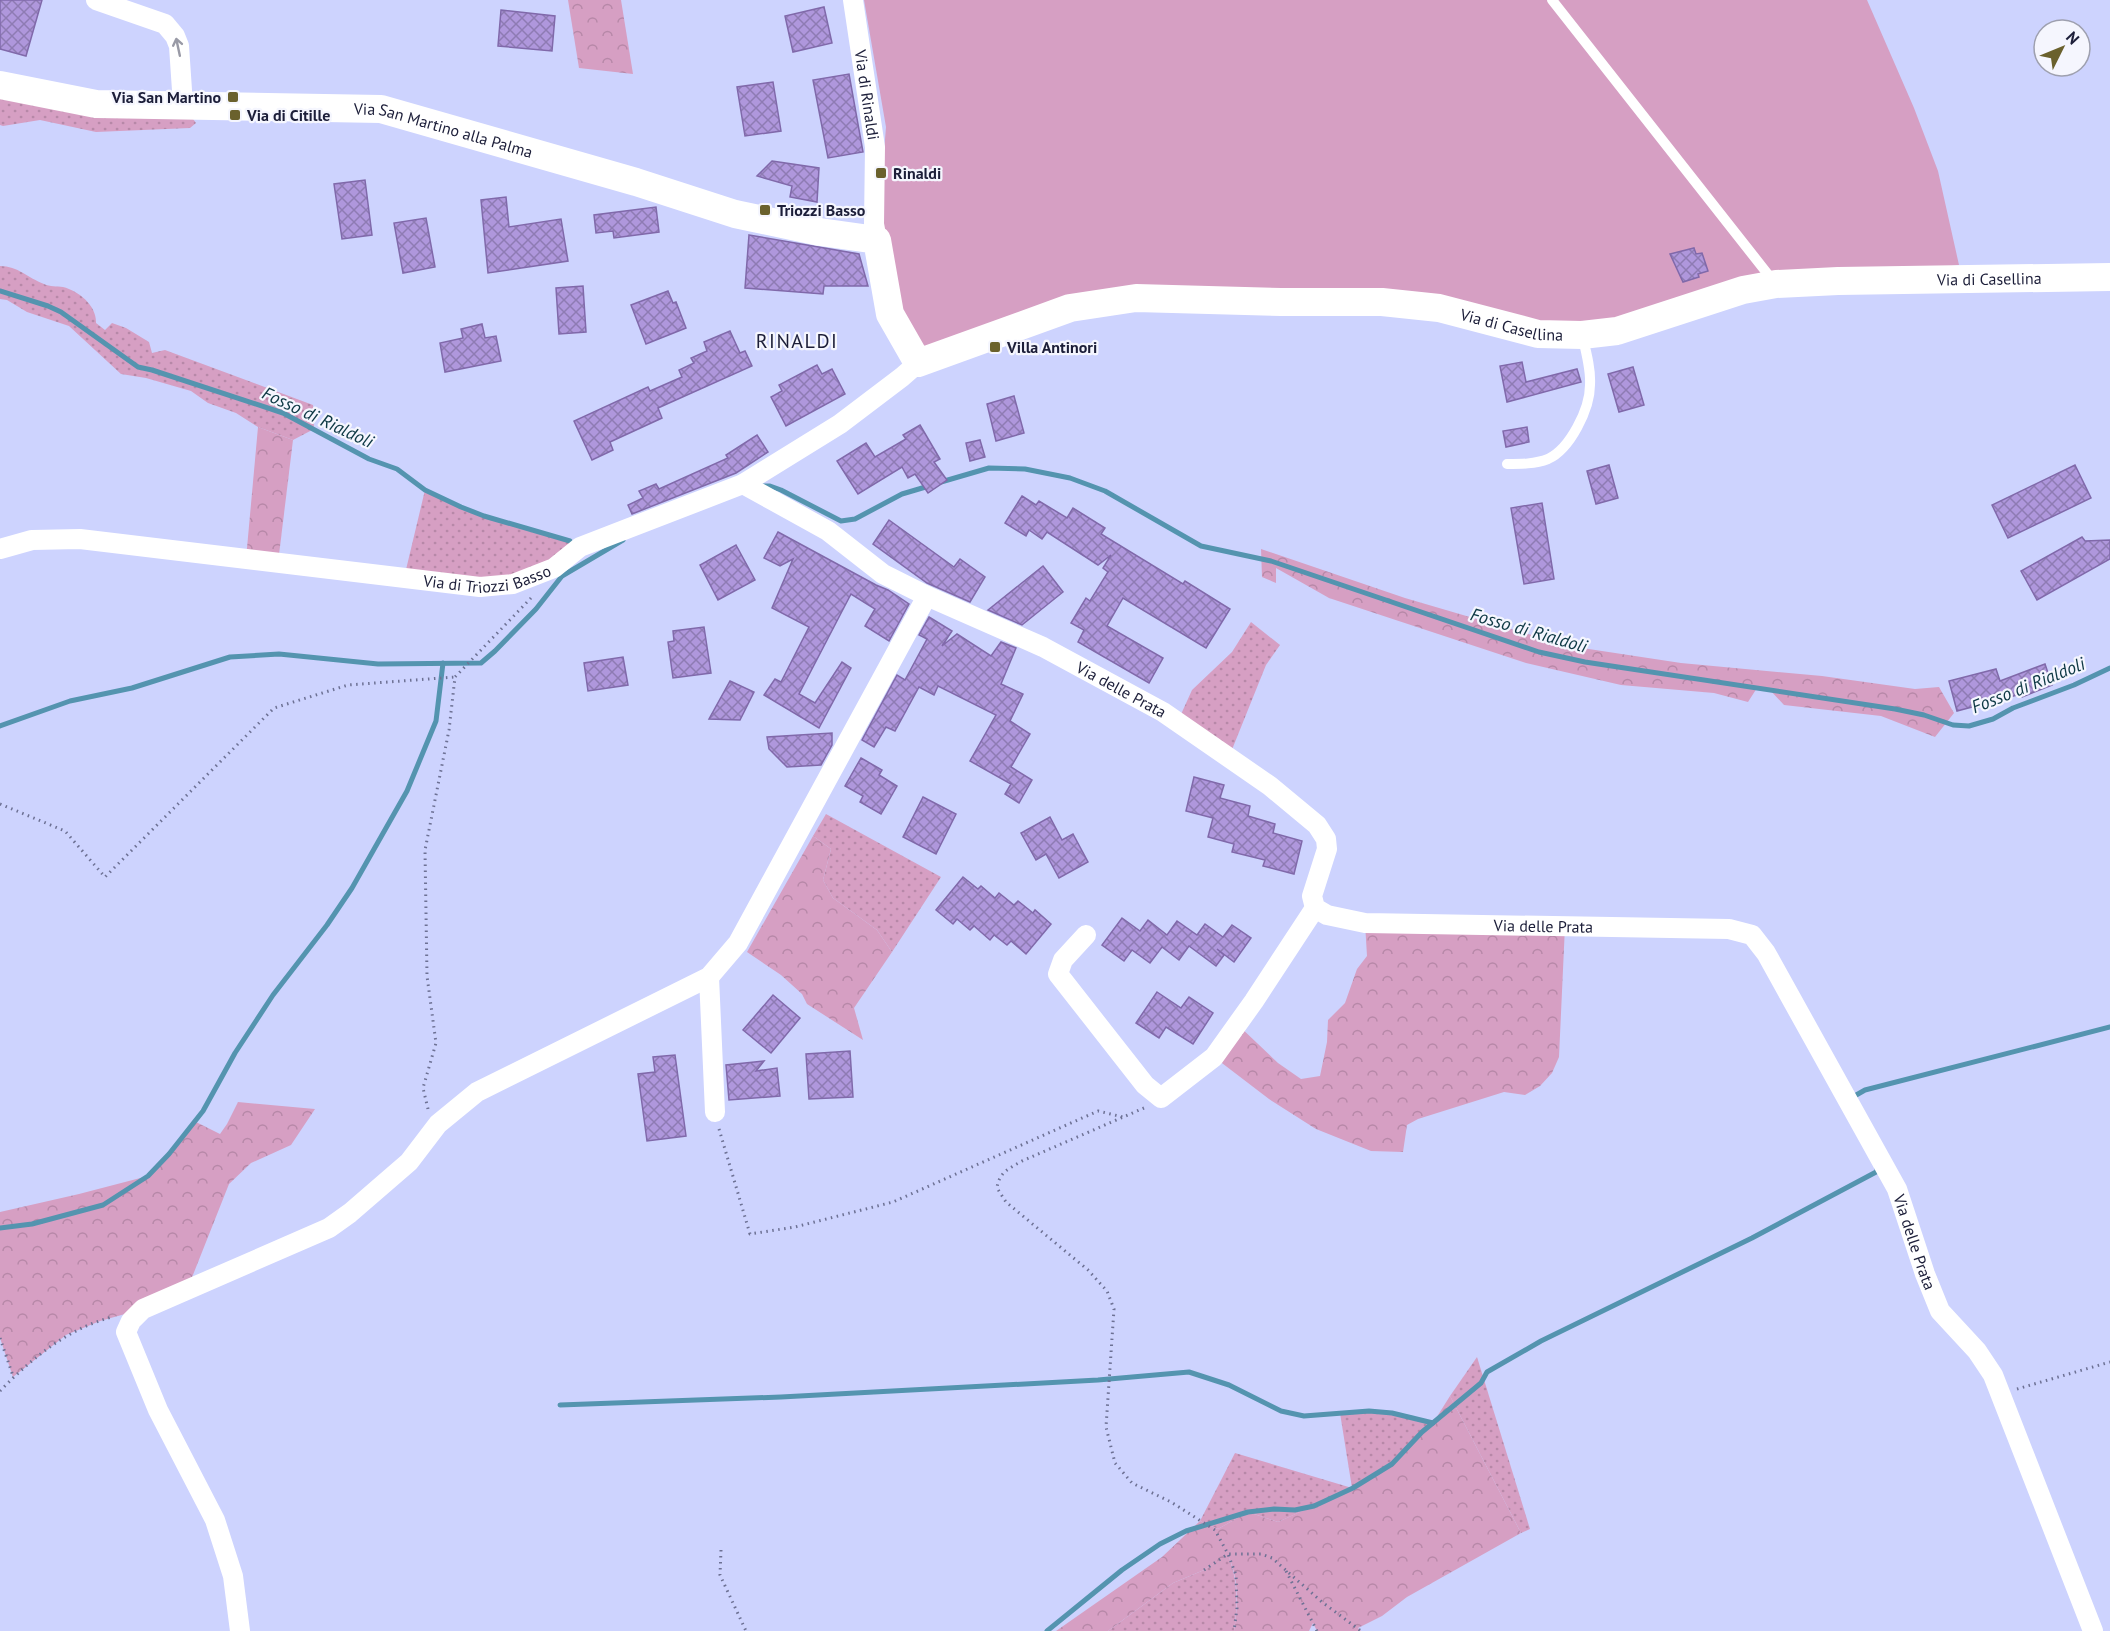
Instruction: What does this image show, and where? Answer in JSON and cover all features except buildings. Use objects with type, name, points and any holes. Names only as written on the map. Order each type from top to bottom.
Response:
[{"type":"street","points":[[96,0],[165,24],[175,36],[179,46],[183,105]]},
{"type":"street","name":"Via di Rinaldi","points":[[853,0],[875,147],[874,224],[890,314],[918,363]]},
{"type":"street","name":"Via San Martino alla Palma","points":[[0,85],[96,104],[381,109],[636,182],[735,214],[820,232],[877,240]]},
{"type":"street","name":"Via di Casellina","points":[[918,363],[1070,308],[1136,298],[1382,302],[1439,308],[1538,334],[1582,335],[1617,331],[1743,290],[1776,284],[2110,277]]},
{"type":"street","name":"Via di Triozzi Basso","points":[[0,549],[32,540],[80,539],[480,587],[513,584],[554,568],[580,547],[743,484],[840,424],[918,363]]},
{"type":"street","name":"Via delle Prata","points":[[743,484],[828,531],[883,574],[1043,647],[1163,712],[1270,786],[1317,825],[1326,839],[1327,849],[1312,896],[1315,908],[1327,915],[1365,923],[1729,929],[1752,936],[1766,953],[1897,1188],[1925,1274],[1940,1311],[1977,1351],[1993,1375],[2093,1631]]},
{"type":"street","points":[[240,1631],[233,1576],[215,1520],[158,1410],[126,1332],[131,1321],[143,1309],[329,1228],[351,1213],[409,1162],[438,1124],[477,1092],[709,977],[738,943],[927,596]]},
{"type":"street","points":[[1086,935],[1063,960],[1058,974],[1145,1085],[1161,1098],[1214,1057],[1315,908]]},
{"type":"street","points":[[709,977],[715,1112]]},
{"type":"lane","points":[[1552,0],[1776,284]]},
{"type":"lane","points":[[1507,464],[1538,462],[1550,458],[1576,431],[1590,387],[1582,335]]},
{"type":"path","points":[[438,1124],[428,1110],[423,1088],[436,1043],[427,976],[425,850],[449,730],[454,677],[527,603],[554,568]]},
{"type":"path","points":[[0,804],[65,831],[105,877],[274,708],[348,685],[454,677]]},
{"type":"path","points":[[1161,1098],[1125,1117],[1022,1161],[998,1178],[997,1188],[1006,1202],[1088,1270],[1107,1290],[1114,1309],[1106,1426],[1115,1463],[1132,1483],[1171,1502],[1215,1530],[1236,1575],[1237,1608],[1234,1631]]},
{"type":"path","points":[[715,1112],[750,1234],[795,1227],[893,1202],[1098,1111],[1125,1117]]},
{"type":"path","points":[[0,1391],[66,1335],[100,1321],[143,1309]]},
{"type":"path","points":[[0,1338],[14,1377]]},
{"type":"path","points":[[2001,1394],[2110,1362]]},
{"type":"path","points":[[721,1550],[720,1575],[746,1631]]},
{"type":"path","points":[[1204,1570],[1228,1554],[1260,1554],[1272,1558],[1322,1602],[1361,1631]]},
{"type":"path","points":[[1285,1569],[1317,1631]]},
{"type":"green space","points":[[568,0],[621,0],[633,74],[579,68]]},
{"type":"green space","points":[[864,0],[1867,0],[1914,108],[1938,171],[1959,265],[1838,281],[1617,331],[1439,308],[1136,298],[918,363],[877,240],[886,127]]},
{"type":"green space","points":[[0,85],[183,105],[196,123],[190,128],[96,132],[40,120],[3,126],[0,125]]},
{"type":"green space","points":[[0,266],[18,270],[46,285],[63,287],[75,292],[90,305],[96,317],[96,323],[105,330],[112,323],[126,328],[149,342],[152,353],[165,350],[313,405],[314,429],[293,440],[258,427],[236,413],[208,403],[191,391],[146,378],[121,374],[69,326],[27,312],[7,300],[0,299]]},
{"type":"green space","points":[[258,427],[293,440],[278,563],[246,559]]},
{"type":"green space","points":[[425,490],[484,516],[570,541],[580,547],[513,584],[404,578]]},
{"type":"green space","points":[[1261,549],[1405,598],[1569,646],[1681,663],[1822,676],[1915,689],[1939,687],[1954,713],[1935,737],[1881,716],[1784,705],[1769,689],[1757,688],[1748,702],[1714,693],[1621,685],[1526,663],[1329,598],[1276,568],[1276,583],[1262,577]]},
{"type":"green space","points":[[1251,622],[1280,645],[1266,665],[1229,757],[1178,721],[1192,690],[1232,652]]},
{"type":"green space","points":[[826,814],[941,877],[892,952],[877,930],[833,898],[823,880],[831,849],[813,836]]},
{"type":"green space","points":[[813,836],[831,849],[823,880],[833,898],[877,930],[892,952],[854,1008],[863,1040],[807,1004],[802,994],[781,975],[747,952]]},
{"type":"green space","points":[[1365,923],[1565,926],[1559,1057],[1552,1073],[1540,1086],[1525,1095],[1504,1092],[1418,1119],[1407,1125],[1403,1152],[1371,1151],[1316,1129],[1269,1099],[1214,1057],[1237,1024],[1278,1063],[1301,1079],[1320,1076],[1327,1042],[1328,1020],[1345,1003],[1357,969],[1367,956]]},
{"type":"green space","points":[[238,1102],[315,1109],[291,1145],[251,1163],[229,1184],[187,1290],[143,1309],[100,1321],[66,1335],[13,1377],[0,1338],[0,1212],[148,1176],[169,1154],[194,1121],[220,1134]]},
{"type":"green space","points":[[1477,1357],[1530,1529],[1521,1533],[1450,1396]]},
{"type":"green space","points":[[1450,1396],[1521,1533],[1407,1597],[1382,1616],[1358,1628],[1361,1631],[1317,1631],[1313,1623],[1309,1631],[1234,1631],[1237,1592],[1228,1555],[1204,1570],[1173,1583],[1108,1631],[1056,1631],[1162,1557],[1200,1521],[1218,1529],[1248,1512],[1278,1522],[1352,1488],[1392,1464],[1433,1423]]},
{"type":"green space","points":[[1369,1411],[1392,1413],[1433,1423],[1392,1464],[1353,1488],[1278,1522],[1248,1512],[1218,1529],[1200,1521],[1235,1453],[1352,1488],[1340,1413]]},
{"type":"green space","points":[[1228,1554],[1234,1573],[1236,1592],[1234,1631],[1108,1631],[1173,1583],[1204,1570]]},
{"type":"waterway","name":"Fosso di Rialdoli","points":[[0,291],[61,312],[138,367],[283,413],[369,459],[397,469],[425,490],[461,507],[570,541],[573,547]]},
{"type":"waterway","name":"Fosso di Rialdoli","points":[[941,482],[989,468],[1025,469],[1070,478],[1105,491],[1201,546],[1271,561],[1539,652],[1585,662],[1895,709],[1924,715],[1953,725],[1969,726],[1993,719],[2013,708],[2074,685],[2110,668]]},
{"type":"waterway","points":[[762,486],[781,490],[841,521],[855,519],[902,494],[929,486]]},
{"type":"waterway","points":[[0,726],[70,701],[132,688],[230,657],[279,654],[378,664],[481,663],[536,609],[562,576],[623,540]]},
{"type":"waterway","points":[[0,1228],[32,1224],[103,1205],[148,1176],[169,1154],[203,1111],[235,1053],[273,995],[327,925],[352,888],[407,791],[436,721],[443,663]]},
{"type":"waterway","points":[[1851,1098],[1865,1090],[2110,1027]]},
{"type":"waterway","points":[[1047,1631],[1122,1570],[1160,1544],[1186,1531],[1248,1512],[1274,1509],[1295,1510],[1314,1506],[1353,1488],[1392,1464],[1422,1432],[1481,1383],[1487,1372],[1541,1341],[1752,1238],[1878,1171],[1877,1169]]},
{"type":"waterway","points":[[560,1405],[781,1397],[1098,1380],[1189,1372],[1229,1385],[1281,1411],[1304,1416],[1369,1411],[1392,1413],[1433,1423]]},
{"type":"place","name":"Via San Martino","points":[[233,97]]},
{"type":"place","name":"Via di Citille","points":[[235,115]]},
{"type":"place","name":"Rinaldi","points":[[881,173]]},
{"type":"place","name":"Triozzi Basso","points":[[765,210]]},
{"type":"place","name":"Villa Antinori","points":[[995,347]]},
{"type":"district","name":"RINALDI","points":[[797,341]]}]
